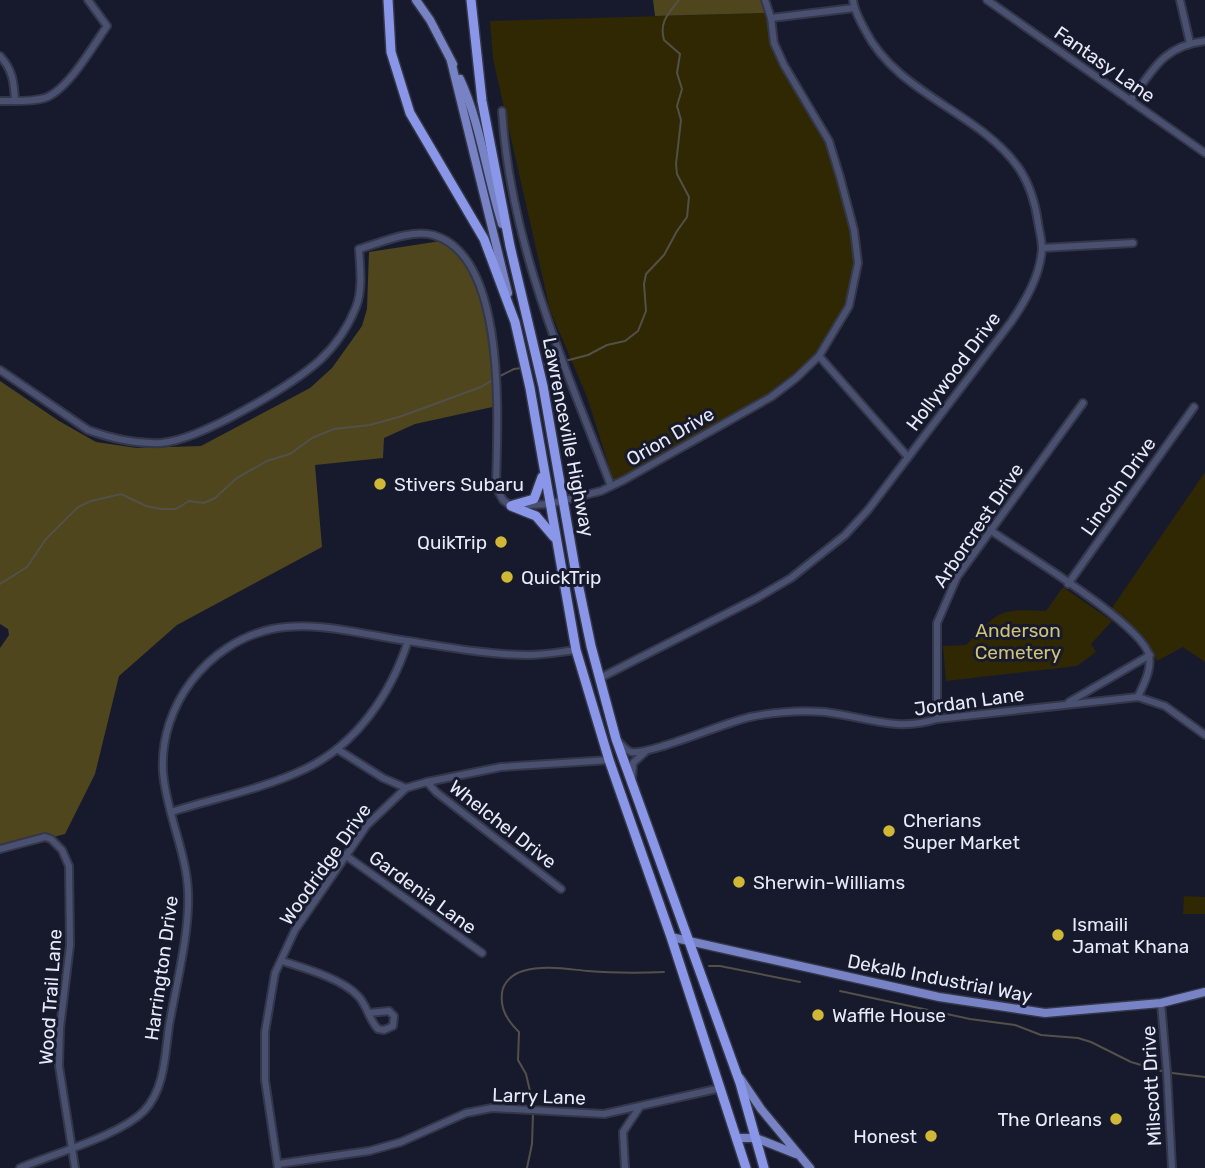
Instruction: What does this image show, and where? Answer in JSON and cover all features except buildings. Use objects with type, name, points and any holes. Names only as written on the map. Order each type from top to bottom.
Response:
[{"type":"highway","points":[[387,0],[391,52],[410,113],[484,239],[515,322]]},
{"type":"highway","points":[[471,0],[482,101],[510,246]]},
{"type":"highway","name":"Lawrenceville Highway","points":[[510,246],[543,386],[576,574],[616,739],[735,1070],[764,1168]]},
{"type":"highway","name":"Lawrenceville Highway","points":[[515,322],[530,388],[576,650],[609,760],[671,937],[746,1168]]},
{"type":"highway","points":[[512,506],[534,499],[544,470]]},
{"type":"highway","points":[[512,506],[536,516],[556,539]]},
{"type":"main road","name":"Lawrenceville Highway","points":[[416,0],[452,61],[470,101],[489,183],[510,246]]},
{"type":"main road","name":"Lawrenceville Highway","points":[[452,61],[515,322]]},
{"type":"main road","name":"Dekalb Industrial Way","points":[[671,937],[829,974],[1016,1010],[1056,1013],[1161,1003],[1205,992]]},
{"type":"main road","points":[[735,1070],[754,1100],[810,1168]]},
{"type":"main road","points":[[736,1138],[755,1138],[796,1154]]},
{"type":"street","points":[[0,101],[46,98],[61,87],[107,26],[88,0]]},
{"type":"street","name":"Orion Drive","points":[[512,506],[565,501],[611,486],[771,397],[819,356],[849,306],[858,263],[854,230],[830,141],[784,65],[774,43],[771,18],[765,0]]},
{"type":"street","name":"Hollywood Drive","points":[[600,678],[757,598],[791,578],[845,535],[868,510],[1027,298],[1035,279],[1042,248],[1034,199],[1018,167],[984,134],[898,72],[870,41],[854,8],[853,0]]},
{"type":"street","name":"Fantasy Lane","points":[[987,0],[1205,153]]},
{"type":"street","points":[[1180,0],[1190,43]]},
{"type":"street","points":[[771,18],[854,8]]},
{"type":"street","points":[[1130,101],[1166,54],[1190,43],[1205,41]]},
{"type":"street","points":[[0,56],[9,66],[14,81],[15,102]]},
{"type":"street","points":[[502,111],[505,155],[522,237],[554,340],[611,486]]},
{"type":"street","points":[[0,370],[88,430],[103,435],[160,443],[175,440],[238,414],[299,377],[334,345],[357,305],[361,279],[359,249],[418,234],[430,234],[453,244],[464,255],[487,312],[495,357],[498,403],[496,487],[503,500],[512,506]]},
{"type":"street","points":[[1042,248],[1133,243]]},
{"type":"street","points":[[819,356],[908,457]]},
{"type":"street","name":"Arborcrest Drive","points":[[937,719],[937,623],[957,577],[1083,403]]},
{"type":"street","name":"Lincoln Drive","points":[[1068,584],[1194,407]]},
{"type":"street","points":[[990,530],[1122,621],[1140,639],[1150,655],[1148,671],[1138,698]]},
{"type":"street","name":"Harrington Drive","points":[[20,1168],[135,1119],[156,1095],[186,924],[188,893],[186,870],[163,773],[164,740],[173,711],[190,682],[214,656],[239,641],[271,629],[295,626],[529,655],[576,650]]},
{"type":"street","points":[[171,812],[257,787],[306,769],[337,749],[372,713],[393,681],[408,641]]},
{"type":"street","points":[[1064,705],[1150,655]]},
{"type":"street","name":"Jordan Lane","points":[[649,749],[736,720],[775,713],[822,712],[899,726],[937,719],[1138,698],[1165,706],[1205,735]]},
{"type":"street","points":[[616,739],[632,752],[649,749]]},
{"type":"street","points":[[337,749],[383,778],[406,788]]},
{"type":"street","points":[[632,783],[634,761],[649,749]]},
{"type":"street","name":"Woodridge Drive","points":[[278,1166],[265,1080],[265,1032],[275,973],[295,930],[367,825],[406,788],[427,782],[501,767],[609,760]]},
{"type":"street","name":"Whelchel Drive","points":[[427,782],[436,792],[561,889]]},
{"type":"street","name":"Wood Trail Lane","points":[[0,849],[45,837],[62,850],[69,866],[70,945],[60,1028],[59,1066],[75,1168]]},
{"type":"street","name":"Gardenia Lane","points":[[345,855],[482,953]]},
{"type":"street","points":[[282,961],[348,988],[357,994],[369,1013]]},
{"type":"street","name":"Milscott Drive","points":[[1161,1003],[1172,1168]]},
{"type":"street","name":"Larry Lane","points":[[278,1166],[369,1151],[401,1142],[466,1113],[492,1108],[551,1109],[604,1114],[721,1088]]},
{"type":"street","points":[[625,1168],[623,1132],[639,1108]]},
{"type":"green space","points":[[767,13],[773,48],[826,131],[856,227],[857,268],[851,305],[816,356],[762,404],[614,482],[587,397],[550,310],[493,59],[490,21]]},
{"type":"green space","points":[[1205,472],[1205,662],[1183,647],[1157,661],[1146,639],[1112,608]]},
{"type":"green space","name":"Anderson Cemetery","points":[[1063,587],[1112,621],[1091,644],[1096,652],[1077,666],[946,681],[943,646],[966,645],[1000,614],[1018,610],[1046,611]]},
{"type":"green space","points":[[1184,896],[1205,897],[1205,914],[1183,914]]},
{"type":"shaded area","points":[[653,0],[765,0],[767,13],[655,16]]},
{"type":"shaded area","points":[[441,241],[460,253],[478,289],[495,374],[497,406],[415,424],[384,438],[383,458],[315,465],[322,547],[177,625],[119,676],[95,774],[65,834],[0,851],[0,648],[9,635],[8,629],[0,624],[0,381],[59,421],[96,442],[137,448],[201,446],[310,388],[332,368],[362,326],[367,309],[369,252]]},
{"type":"waterway","points":[[565,361],[625,341],[638,331],[646,311],[646,274],[664,255],[687,217],[689,197],[677,174],[676,164],[681,120],[677,106],[682,89],[677,73],[680,54],[664,40],[663,34],[666,18],[679,0]]},
{"type":"waterway","points":[[541,365],[560,362]]},
{"type":"waterway","points":[[498,377],[522,368]]},
{"type":"waterway","points":[[0,584],[27,567],[46,539],[78,507],[91,501],[121,494],[146,506],[161,509],[176,509],[189,501],[204,503],[215,498],[237,478],[267,461],[290,454],[312,438],[334,429],[370,425],[402,416],[493,380]]},
{"type":"waterway","points":[[709,966],[800,982]]},
{"type":"waterway","points":[[533,1104],[526,1074],[518,1060],[519,1032],[508,1019],[502,1005],[503,989],[509,979],[519,972],[539,968],[664,972]]},
{"type":"waterway","points":[[840,991],[970,1019],[1015,1025],[1041,1035],[1078,1038],[1131,1062],[1165,1072]]},
{"type":"waterway","points":[[1172,1073],[1205,1077]]},
{"type":"waterway","points":[[527,1168],[532,1144],[533,1114]]},
{"type":"place","name":"Stivers Subaru","points":[[380,484]]},
{"type":"place","name":"QuikTrip","points":[[501,542]]},
{"type":"place","name":"QuickTrip","points":[[507,577]]},
{"type":"place","name":"Cherians Super Market","points":[[889,831]]},
{"type":"place","name":"Sherwin-Williams","points":[[739,882]]},
{"type":"place","name":"Ismaili Jamat Khana","points":[[1058,935]]},
{"type":"place","name":"Waffle House","points":[[818,1015]]},
{"type":"place","name":"The Orleans","points":[[1116,1119]]},
{"type":"place","name":"Honest","points":[[931,1136]]}]
